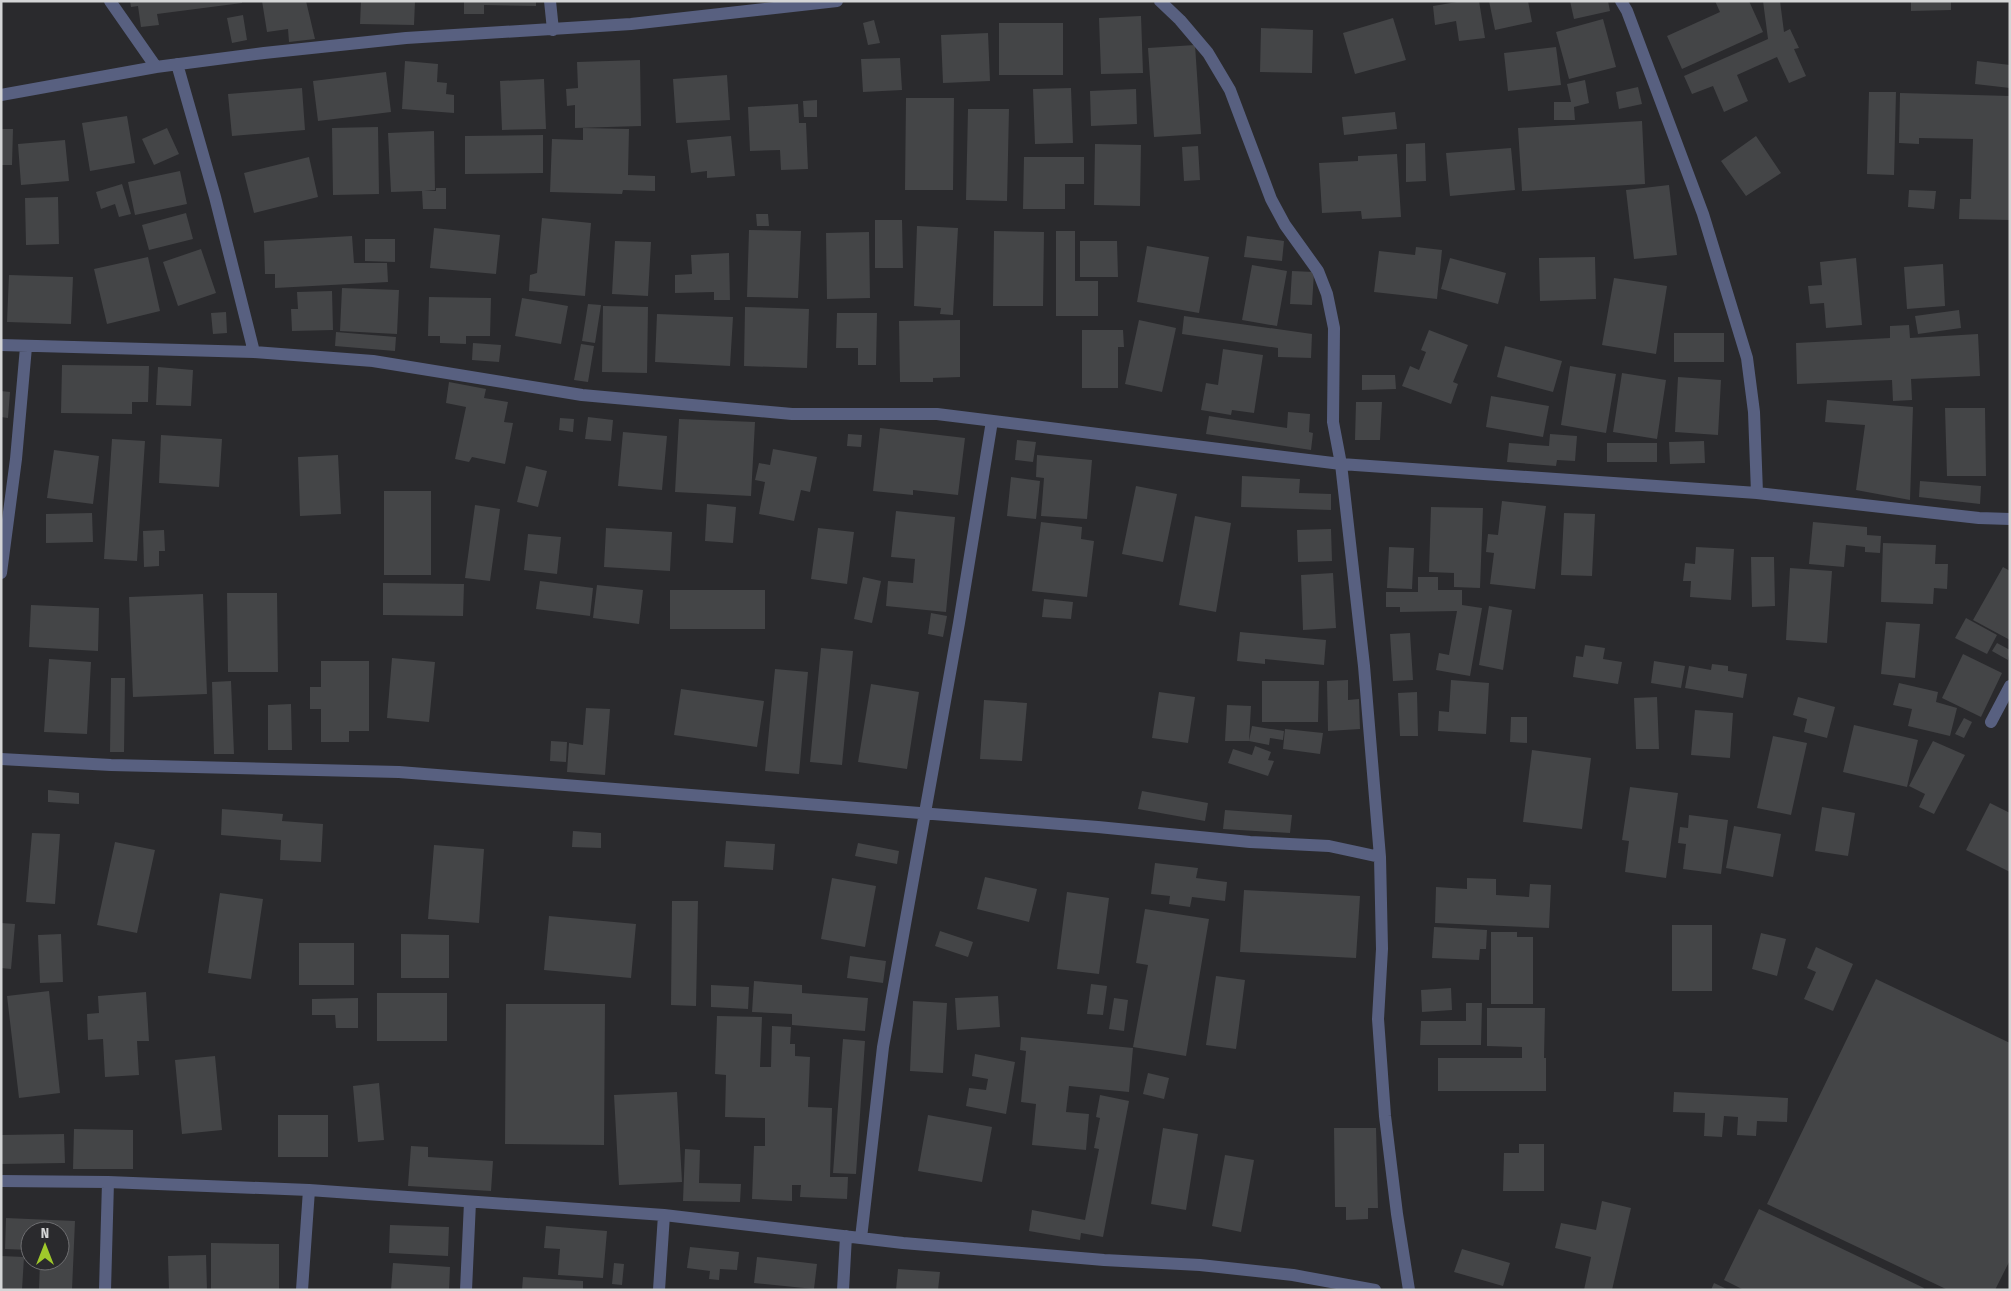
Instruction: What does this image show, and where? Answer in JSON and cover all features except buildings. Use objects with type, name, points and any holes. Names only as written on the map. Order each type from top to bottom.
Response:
[{"type":"street","points":[[110,1],[156,67]]},
{"type":"street","points":[[550,1],[553,30]]},
{"type":"street","points":[[1,95],[177,64],[406,38],[631,24],[801,3],[837,1]]},
{"type":"street","points":[[1160,1],[1180,20],[1208,53],[1230,90],[1271,199],[1285,225],[1318,271],[1327,294],[1334,328],[1333,422],[1341,464],[1364,666],[1380,857],[1382,948],[1378,1019],[1385,1116],[1397,1214],[1409,1290]]},
{"type":"street","points":[[1621,1],[1627,11],[1703,214],[1747,358],[1754,412],[1757,493]]},
{"type":"street","points":[[177,64],[215,197],[254,352]]},
{"type":"street","points":[[1,345],[254,352],[374,361],[582,395],[792,414],[937,414],[1341,464],[1757,493],[1979,518],[2010,519]]},
{"type":"street","points":[[1,573],[16,459],[26,347]]},
{"type":"street","points":[[861,1238],[883,1047],[926,812],[992,421]]},
{"type":"street","points":[[1991,722],[2010,686]]},
{"type":"street","points":[[1,759],[111,765],[399,772],[926,812],[1250,842],[1329,846],[1380,857]]},
{"type":"street","points":[[1,1181],[108,1182],[308,1190],[664,1215],[861,1238],[1094,1259],[1200,1265],[1292,1274],[1375,1290]]},
{"type":"street","points":[[104,1290],[108,1182]]},
{"type":"street","points":[[302,1290],[308,1190]]},
{"type":"street","points":[[466,1290],[470,1202]]},
{"type":"street","points":[[659,1290],[664,1215]]},
{"type":"street","points":[[843,1290],[846,1236]]}]
